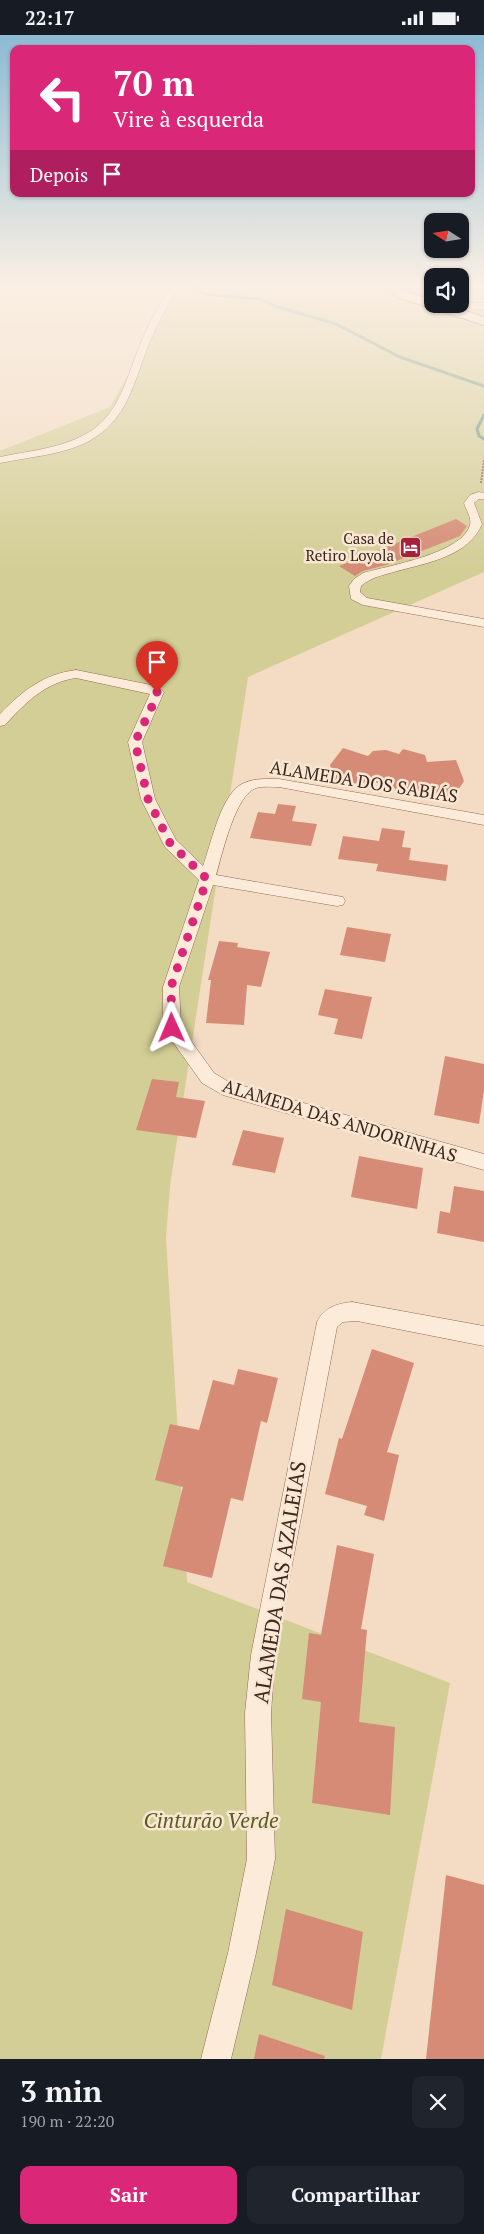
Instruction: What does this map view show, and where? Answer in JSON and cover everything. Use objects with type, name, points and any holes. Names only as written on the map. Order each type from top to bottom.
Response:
[{"type":"street","points":[[0,460],[63,447],[102,429],[112,420],[133,378]]},
{"type":"street","points":[[481,496],[472,497],[468,503],[476,519],[476,526],[474,533],[464,542],[445,553],[367,576],[356,583],[353,589],[355,597],[363,601],[484,623]]},
{"type":"street","points":[[0,722],[14,705],[52,679],[65,675],[86,676],[151,689],[157,692],[156,698],[135,742],[148,799],[170,843],[207,879],[337,901]]},
{"type":"street","name":"ALAMEDA DOS SABIÁS","points":[[240,790],[257,783],[279,783],[484,820]]},
{"type":"street","name":"ALAMEDA DAS ANDORINHAS","points":[[240,790],[231,807],[171,987],[172,1028],[208,1078],[223,1088],[484,1162]]},
{"type":"street","name":"ALAMEDA DAS AZALEIAS","points":[[216,2059],[242,1953],[261,1859],[258,1713],[262,1655],[327,1322],[334,1315],[344,1311],[484,1335]]},
{"type":"path","points":[[481,496],[484,459]]},
{"type":"green space","name":"Cinturão Verde","points":[[126,378],[484,378],[484,572],[248,677],[170,1186],[166,1238],[187,1582],[450,1683],[381,2059],[0,2059],[0,451],[110,407]]},
{"type":"building","name":"Casa de Retiro Loyola","points":[[456,519],[467,526],[460,536],[386,565],[363,571],[355,576],[339,566]]},
{"type":"building","points":[[343,748],[368,756],[373,751],[386,750],[399,754],[403,749],[425,755],[427,762],[456,760],[464,781],[452,799],[432,793],[397,796],[395,788],[375,782],[334,785],[330,765]]},
{"type":"building","points":[[278,804],[296,806],[292,821],[317,824],[311,846],[250,838],[258,812],[275,814]]},
{"type":"building","points":[[382,828],[405,831],[402,847],[411,848],[409,860],[448,865],[446,881],[376,871],[378,864],[338,859],[343,836],[379,841]]},
{"type":"building","points":[[347,927],[391,934],[385,962],[340,955]]},
{"type":"building","points":[[219,941],[238,943],[237,947],[270,952],[261,987],[247,985],[244,1025],[206,1023],[211,980],[208,980]]},
{"type":"building","points":[[325,989],[372,997],[362,1039],[334,1034],[338,1019],[318,1015]]},
{"type":"building","points":[[445,1056],[484,1064],[484,1090],[479,1124],[434,1115]]},
{"type":"building","points":[[152,1079],[179,1082],[176,1097],[205,1101],[196,1138],[136,1130]]},
{"type":"building","points":[[243,1130],[284,1138],[275,1173],[232,1165]]},
{"type":"building","points":[[359,1156],[423,1168],[417,1209],[351,1197]]},
{"type":"building","points":[[454,1186],[484,1191],[484,1242],[437,1233],[440,1211],[450,1213]]},
{"type":"building","points":[[372,1349],[414,1363],[387,1452],[399,1455],[384,1521],[364,1515],[367,1506],[325,1494],[339,1438],[342,1439]]},
{"type":"building","points":[[238,1369],[278,1378],[267,1423],[261,1421],[243,1501],[231,1498],[212,1578],[163,1566],[183,1487],[155,1480],[170,1424],[199,1430],[213,1380],[234,1385]]},
{"type":"building","points":[[337,1545],[374,1554],[361,1629],[367,1630],[359,1722],[395,1727],[390,1815],[312,1803],[321,1702],[302,1699],[309,1633],[321,1635]]},
{"type":"building","points":[[446,1875],[484,1885],[484,2059],[426,2059]]},
{"type":"building","points":[[286,1909],[363,1932],[352,2010],[272,1985]]},
{"type":"building","points":[[259,2034],[325,2056],[324,2059],[254,2059]]},
{"type":"waterway","points":[[462,378],[484,386]]},
{"type":"waterway","points":[[484,415],[477,429],[479,436],[484,439]]},
{"type":"place","name":"Casa de Retiro Loyola","points":[[410,547]]},
{"type":"route","points":[[157,692],[156,698],[139,730],[135,742],[148,799],[170,843],[207,879],[171,987],[172,1028]]}]
